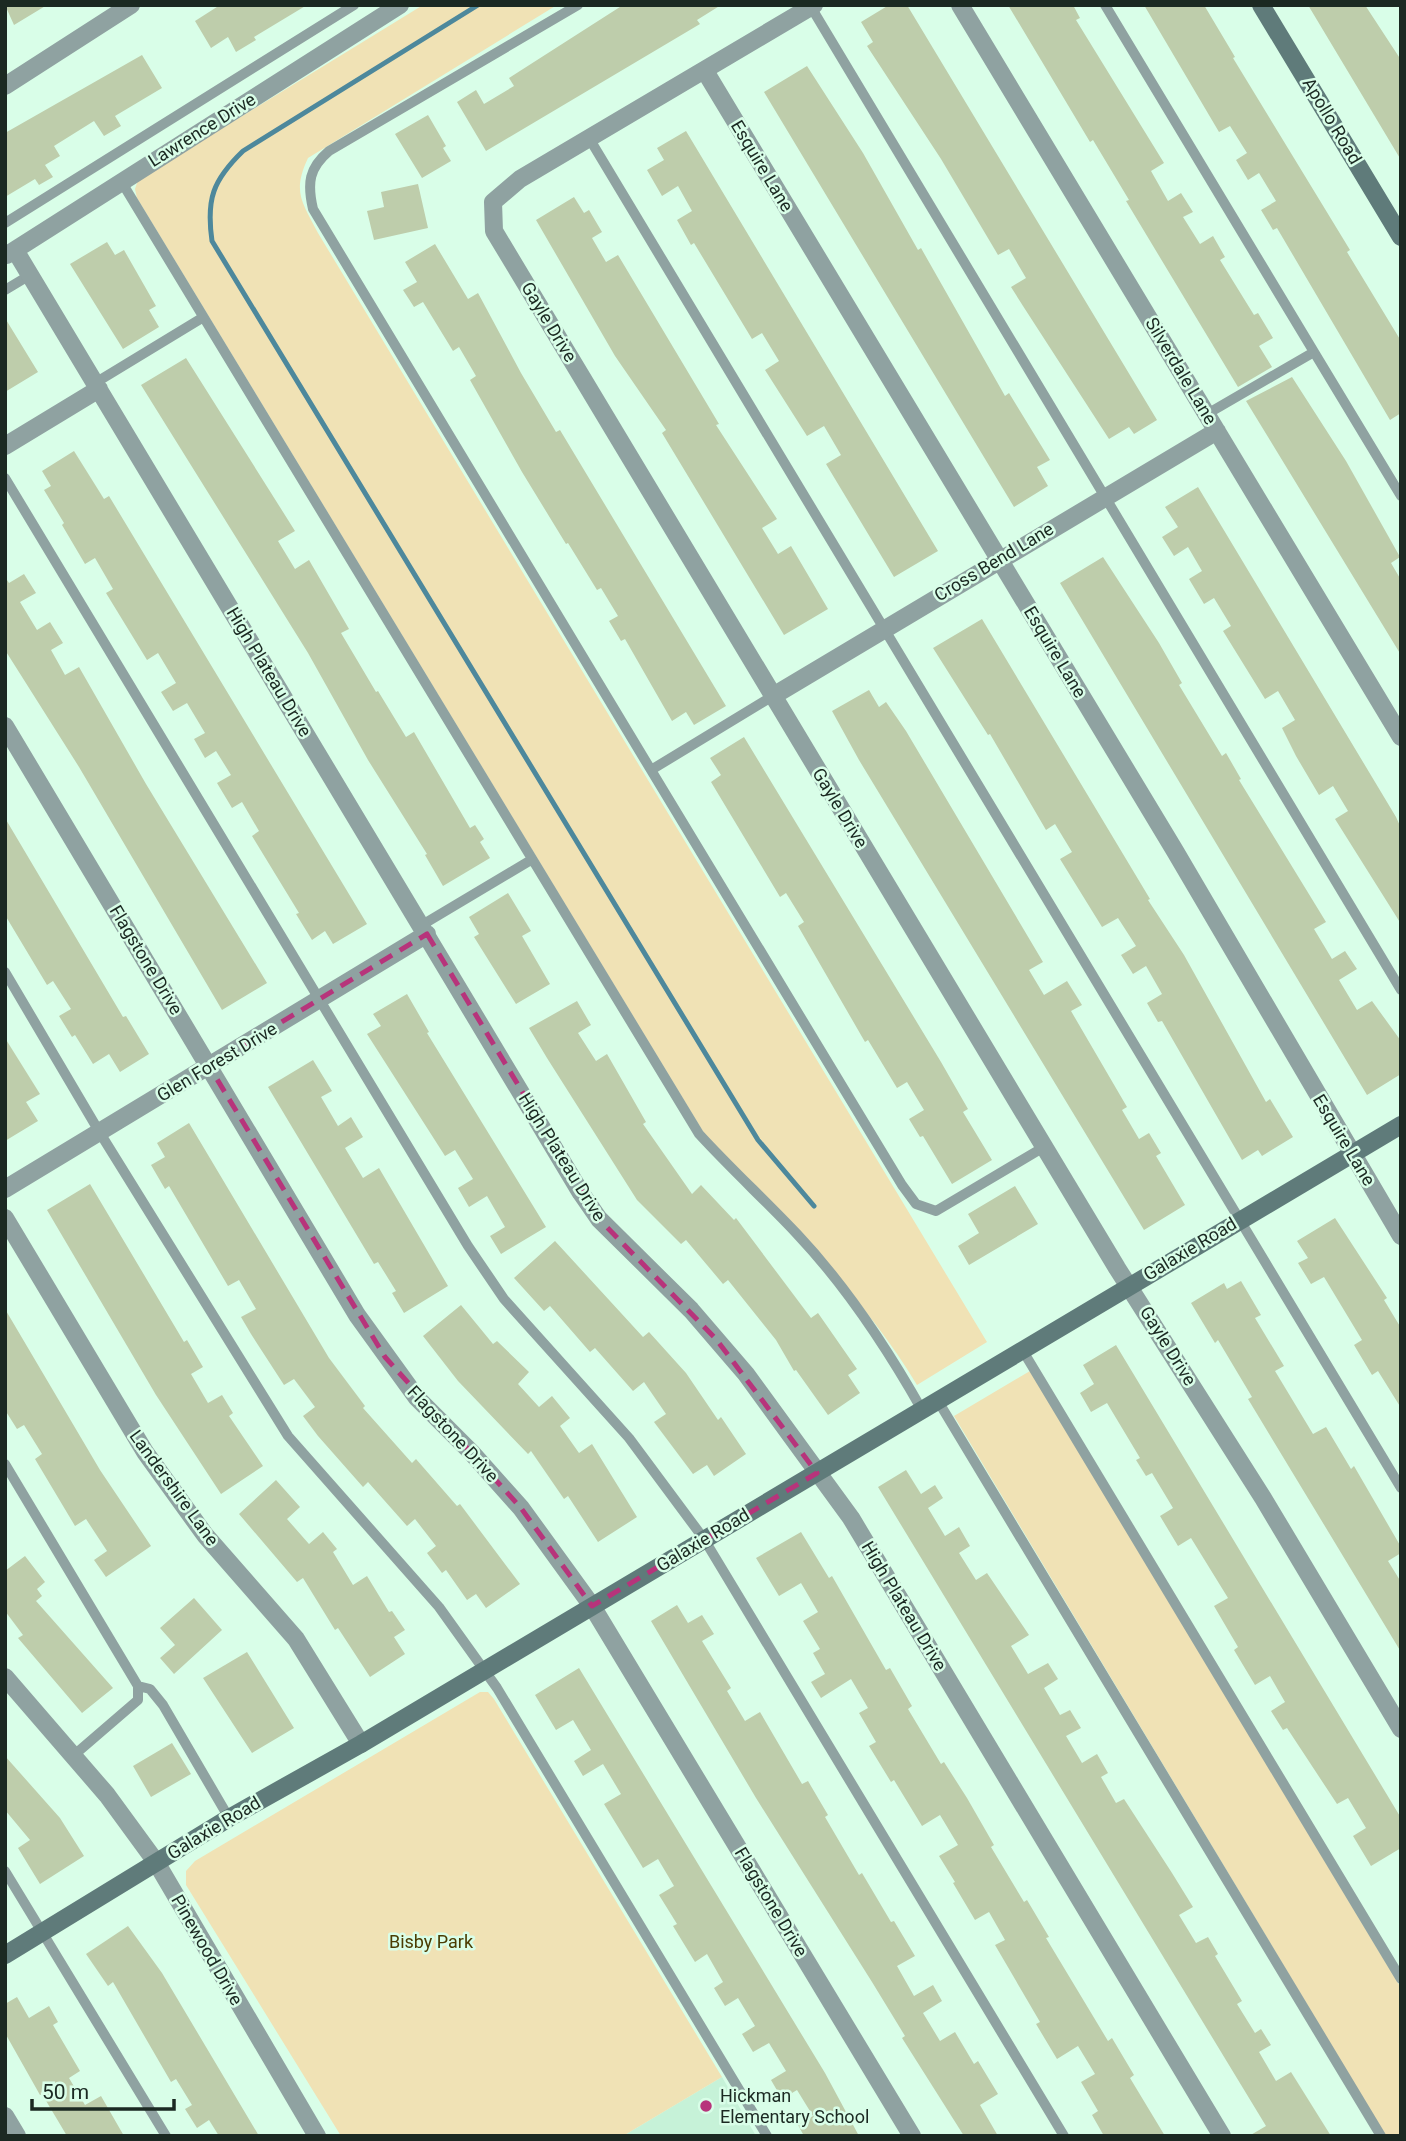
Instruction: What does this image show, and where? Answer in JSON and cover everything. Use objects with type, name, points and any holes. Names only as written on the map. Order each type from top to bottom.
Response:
[{"type":"street","points":[[6,83],[131,5]]},
{"type":"street","name":"Lawrence Drive","points":[[10,253],[400,5]]},
{"type":"street","name":"Silverdale Lane","points":[[961,5],[1401,737]]},
{"type":"street","name":"Apollo Road","points":[[1261,5],[1401,237]]},
{"type":"street","name":"Gayle Drive","points":[[812,6],[520,179],[494,202],[494,231],[1044,1147],[1263,1498],[1401,1729]]},
{"type":"street","name":"Esquire Lane","points":[[705,71],[999,559],[1401,1236]]},
{"type":"street","name":"High Plateau Drive","points":[[10,253],[30,275],[599,1219],[691,1310],[724,1348],[850,1518],[1222,2136]]},
{"type":"street","points":[[5,446],[97,386]]},
{"type":"street","name":"Cross Bend Lane","points":[[773,696],[1217,431]]},
{"type":"street","name":"Flagstone Drive","points":[[5,726],[357,1315],[416,1398],[471,1452],[521,1508],[592,1606],[912,2136]]},
{"type":"street","name":"Glen Forest Drive","points":[[5,1189],[318,1002],[425,930]]},
{"type":"street","name":"Galaxie Road","points":[[5,1955],[229,1818],[361,1744],[1401,1125]]},
{"type":"street","name":"Landershire Lane","points":[[5,1218],[145,1452],[205,1535],[296,1639],[361,1744]]},
{"type":"street","name":"Pinewood Drive","points":[[5,1677],[74,1756],[156,1862],[317,2136]]},
{"type":"street","points":[[5,2116],[17,2136]]},
{"type":"lane","points":[[5,223],[354,5]]},
{"type":"lane","points":[[578,5],[329,151],[314,164],[309,180],[313,209],[902,1185],[916,1204],[936,1211],[1044,1147]]},
{"type":"lane","points":[[1105,5],[1401,496]]},
{"type":"lane","points":[[812,6],[1401,990]]},
{"type":"lane","points":[[589,138],[1401,1488]]},
{"type":"lane","points":[[121,181],[699,1134],[798,1235],[859,1310],[930,1406],[1381,2136]]},
{"type":"lane","points":[[5,290],[30,275]]},
{"type":"lane","points":[[97,386],[202,318]]},
{"type":"lane","points":[[1207,414],[1314,352]]},
{"type":"lane","points":[[5,478],[318,1002],[504,1299],[613,1419],[704,1539],[1064,2136]]},
{"type":"lane","points":[[651,770],[773,696]]},
{"type":"lane","points":[[425,930],[531,860]]},
{"type":"lane","points":[[5,972],[100,1133],[288,1436],[439,1606],[497,1688],[767,2136]]},
{"type":"lane","points":[[1023,1351],[1401,1979]]},
{"type":"lane","points":[[5,1464],[138,1686],[138,1700],[74,1756]]},
{"type":"lane","points":[[138,1686],[150,1689],[163,1705],[229,1818]]},
{"type":"lane","points":[[5,1871],[166,2136]]},
{"type":"highlighted area","points":[[427,934],[599,1219],[716,1339],[817,1473],[592,1606],[521,1508],[385,1357],[209,1066]]},
{"type":"shaded area","name":"Hickman Elementary School","points":[[722,2077],[756,2136],[623,2136]]},
{"type":"green space","points":[[423,5],[557,5],[308,158],[301,180],[301,197],[318,233],[987,1342],[917,1385],[873,1321],[824,1262],[716,1153],[137,198],[135,189],[138,180]]},
{"type":"green space","points":[[1030,1371],[1401,1988],[1401,2136],[1386,2136],[954,1416]]},
{"type":"green space","name":"Bisby Park","points":[[480,1692],[488,1692],[494,1699],[722,2077],[623,2136],[341,2136],[186,1885],[186,1871],[195,1861]]},
{"type":"building","points":[[5,5],[47,5],[14,25]]},
{"type":"building","points":[[220,5],[307,5],[254,37],[256,40],[236,52],[228,37],[211,48],[195,21]]},
{"type":"building","points":[[623,5],[721,5],[697,20],[700,24],[486,151],[457,102],[476,90],[484,104],[514,86],[509,78]]},
{"type":"building","points":[[889,5],[907,5],[1157,420],[1134,434],[1129,427],[1109,439],[1011,287],[1026,278],[1009,249],[998,255],[941,159],[867,46],[873,42],[861,22]]},
{"type":"building","points":[[1008,5],[1073,5],[1080,18],[1076,20],[1164,163],[1151,171],[1168,201],[1181,193],[1193,212],[1183,217],[1200,244],[1213,236],[1225,257],[1220,260],[1254,315],[1258,313],[1273,338],[1259,346],[1272,367],[1238,387],[1126,201],[1129,200],[1093,140],[1090,142]]},
{"type":"building","points":[[1144,5],[1204,5],[1235,57],[1233,58],[1350,250],[1347,252],[1401,341],[1401,413],[1390,420],[1277,228],[1273,230],[1261,210],[1276,201],[1259,173],[1248,180],[1236,160],[1247,153],[1230,126],[1219,132]]},
{"type":"building","points":[[1308,5],[1365,5],[1401,60],[1401,160]]},
{"type":"building","points":[[142,55],[162,88],[115,116],[121,126],[104,136],[94,121],[54,146],[60,156],[45,165],[53,177],[39,185],[35,179],[5,197],[5,133]]},
{"type":"building","points":[[807,66],[863,153],[918,250],[921,248],[1005,396],[1009,393],[1050,460],[1037,467],[1048,486],[1014,507],[764,92]]},
{"type":"building","points":[[428,115],[446,146],[443,148],[451,161],[422,178],[395,134]]},
{"type":"building","points":[[686,131],[938,551],[894,577],[826,464],[841,455],[824,426],[807,436],[765,370],[779,361],[762,333],[752,339],[694,243],[691,245],[677,220],[692,211],[678,186],[662,196],[647,170],[664,160],[657,148]]},
{"type":"building","points":[[418,184],[428,228],[374,240],[367,211],[384,207],[381,192]]},
{"type":"building","points":[[574,197],[584,213],[589,210],[602,232],[592,238],[606,262],[618,255],[719,424],[716,425],[777,519],[762,528],[778,554],[791,546],[828,609],[784,635],[662,433],[666,430],[615,356],[536,220]]},
{"type":"building","points":[[107,242],[115,255],[124,250],[156,306],[149,310],[159,327],[123,349],[70,264]]},
{"type":"building","points":[[435,244],[468,299],[478,293],[556,432],[560,430],[726,706],[694,725],[686,712],[672,721],[625,639],[621,641],[609,621],[618,616],[601,588],[597,590],[568,543],[566,544],[522,472],[470,380],[476,376],[459,347],[453,351],[423,302],[414,307],[403,290],[417,282],[405,262]]},
{"type":"building","points":[[5,318],[38,372],[5,392]]},
{"type":"building","points":[[186,358],[295,531],[278,541],[295,569],[309,560],[349,629],[341,633],[376,692],[378,691],[406,737],[414,732],[470,828],[475,825],[484,839],[480,842],[490,858],[443,886],[425,855],[427,854],[368,760],[308,653],[141,385]]},
{"type":"building","points":[[1292,377],[1346,461],[1400,557],[1391,563],[1401,580],[1401,655],[1246,401]]},
{"type":"building","points":[[74,451],[104,499],[109,496],[367,924],[333,944],[325,931],[312,940],[296,914],[299,913],[252,836],[259,831],[242,802],[232,808],[217,783],[231,775],[216,751],[205,758],[194,739],[205,733],[187,703],[173,711],[161,692],[176,683],[158,653],[147,660],[106,593],[113,589],[95,558],[85,564],[62,525],[64,523],[44,490],[51,486],[42,471]]},
{"type":"building","points":[[1198,487],[1396,817],[1401,828],[1401,924],[1335,819],[1348,811],[1333,786],[1319,795],[1296,756],[1282,728],[1295,720],[1278,691],[1265,699],[1223,631],[1231,626],[1214,598],[1204,604],[1189,579],[1202,571],[1188,547],[1174,556],[1162,537],[1178,527],[1165,507]]},
{"type":"building","points":[[1103,557],[1159,643],[1182,683],[1179,685],[1222,756],[1226,753],[1241,779],[1239,780],[1326,922],[1314,929],[1332,959],[1345,951],[1357,969],[1339,980],[1357,1010],[1372,1001],[1401,1041],[1401,1074],[1367,1095],[1060,583]]},
{"type":"building","points":[[24,574],[36,593],[20,602],[37,630],[50,622],[63,643],[51,650],[65,675],[79,667],[146,784],[267,983],[222,1010],[79,767],[5,650],[5,577],[9,583]]},
{"type":"building","points":[[982,619],[1150,899],[1148,900],[1184,955],[1266,1102],[1270,1099],[1293,1137],[1262,1156],[1258,1150],[1242,1160],[1162,1021],[1158,1022],[1147,1003],[1162,994],[1146,966],[1133,974],[1121,955],[1136,946],[1118,918],[1102,927],[1060,859],[1072,852],[1055,824],[1046,830],[990,734],[988,735],[933,648]]},
{"type":"building","points":[[869,690],[879,707],[886,702],[906,731],[1043,962],[1029,970],[1044,995],[1067,981],[1082,1005],[1071,1011],[1127,1107],[1122,1110],[1139,1139],[1149,1133],[1161,1153],[1156,1156],[1185,1205],[1144,1230],[859,760],[832,711]]},
{"type":"building","points":[[744,737],[941,1062],[968,1109],[963,1112],[992,1160],[952,1184],[923,1136],[920,1137],[909,1119],[924,1110],[907,1082],[897,1088],[868,1040],[865,1042],[798,926],[804,922],[786,893],[780,897],[711,782],[721,775],[710,758]]},
{"type":"building","points":[[5,818],[123,1017],[126,1016],[149,1054],[120,1072],[109,1054],[93,1064],[75,1035],[72,1037],[59,1016],[71,1009],[53,981],[47,985],[5,915]]},
{"type":"building","points":[[508,893],[531,931],[522,936],[550,984],[516,1004],[474,937],[479,934],[469,917]]},
{"type":"building","points":[[407,994],[429,1032],[427,1033],[546,1227],[501,1254],[490,1236],[505,1227],[487,1196],[469,1207],[458,1188],[473,1179],[455,1150],[445,1156],[367,1034],[381,1026],[373,1014]]},
{"type":"building","points":[[577,1001],[591,1025],[578,1033],[596,1061],[607,1054],[646,1122],[643,1124],[692,1194],[701,1185],[734,1220],[736,1218],[811,1318],[818,1313],[857,1369],[848,1375],[860,1393],[828,1415],[796,1370],[794,1371],[776,1340],[728,1280],[723,1284],[686,1240],[681,1244],[637,1200],[547,1058],[529,1028]]},
{"type":"building","points":[[5,1038],[40,1094],[26,1102],[38,1121],[5,1141]]},
{"type":"building","points":[[313,1060],[332,1091],[321,1097],[338,1126],[351,1117],[363,1137],[345,1148],[363,1178],[379,1168],[448,1286],[404,1313],[392,1293],[396,1291],[378,1262],[374,1264],[268,1087]]},
{"type":"building","points":[[189,1123],[329,1358],[365,1406],[363,1408],[412,1463],[416,1459],[457,1506],[460,1504],[520,1584],[486,1608],[476,1594],[467,1600],[446,1570],[442,1573],[427,1553],[436,1546],[415,1519],[407,1526],[368,1482],[363,1487],[318,1436],[303,1416],[315,1407],[294,1379],[284,1385],[251,1334],[241,1317],[256,1309],[239,1280],[228,1286],[169,1186],[165,1189],[151,1165],[165,1157],[157,1143]]},
{"type":"building","points":[[90,1184],[184,1342],[187,1340],[203,1367],[191,1374],[208,1403],[222,1395],[233,1413],[229,1416],[263,1466],[221,1494],[156,1395],[47,1210]]},
{"type":"building","points":[[1015,1186],[1038,1224],[969,1265],[958,1246],[979,1233],[968,1214]]},
{"type":"building","points":[[1335,1218],[1387,1298],[1384,1300],[1401,1328],[1401,1408],[1378,1371],[1372,1375],[1354,1345],[1362,1340],[1324,1277],[1311,1284],[1298,1263],[1308,1258],[1297,1241]]},
{"type":"building","points":[[555,1241],[643,1337],[649,1332],[686,1373],[718,1420],[721,1417],[746,1454],[714,1476],[707,1465],[693,1474],[654,1422],[666,1414],[644,1382],[633,1391],[595,1348],[590,1352],[550,1306],[544,1311],[514,1278]]},
{"type":"building","points":[[1241,1281],[1261,1315],[1255,1318],[1284,1366],[1275,1371],[1313,1434],[1326,1427],[1351,1469],[1354,1466],[1401,1547],[1401,1553],[1388,1561],[1401,1582],[1401,1652],[1248,1399],[1252,1397],[1218,1340],[1215,1343],[1191,1303],[1224,1283],[1227,1289]]},
{"type":"building","points":[[461,1305],[493,1344],[497,1341],[529,1372],[518,1384],[539,1407],[552,1396],[570,1418],[560,1426],[579,1453],[592,1444],[637,1517],[598,1542],[568,1496],[564,1499],[531,1451],[528,1454],[458,1381],[423,1336]]},
{"type":"building","points":[[5,1309],[100,1470],[151,1546],[106,1577],[94,1560],[107,1551],[86,1519],[75,1526],[35,1459],[42,1454],[24,1425],[17,1429],[5,1410]]},
{"type":"building","points":[[1116,1345],[1401,1818],[1401,1848],[1371,1866],[1353,1836],[1366,1828],[1348,1798],[1337,1804],[1287,1728],[1283,1730],[1271,1711],[1285,1702],[1270,1676],[1255,1685],[1234,1650],[1238,1647],[1214,1606],[1228,1598],[1191,1538],[1178,1546],[1160,1516],[1173,1508],[1152,1473],[1146,1476],[1136,1460],[1140,1458],[1107,1403],[1091,1412],[1080,1393],[1094,1384],[1083,1365]]},
{"type":"building","points":[[906,1470],[921,1494],[935,1485],[943,1498],[928,1508],[945,1536],[959,1527],[970,1546],[959,1553],[976,1580],[987,1573],[1029,1635],[1011,1646],[1028,1674],[1048,1663],[1058,1679],[1044,1688],[1060,1715],[1070,1710],[1081,1728],[1066,1736],[1082,1763],[1097,1754],[1108,1773],[1101,1777],[1116,1803],[1124,1799],[1193,1907],[1179,1915],[1196,1943],[1208,1937],[1218,1954],[1215,1956],[1242,2001],[1237,2004],[1255,2033],[1261,2029],[1271,2045],[1259,2052],[1276,2081],[1291,2072],[1331,2136],[1249,2136],[1266,2126],[878,1487]]},
{"type":"building","points":[[276,1480],[300,1507],[287,1519],[309,1544],[323,1532],[337,1549],[333,1552],[353,1585],[367,1576],[389,1612],[392,1611],[405,1630],[394,1637],[405,1654],[370,1677],[338,1628],[335,1630],[303,1578],[297,1582],[239,1514]]},
{"type":"building","points":[[801,1532],[829,1578],[832,1576],[886,1670],[890,1668],[912,1706],[908,1709],[941,1764],[944,1762],[967,1798],[994,1845],[991,1847],[1024,1902],[1027,1900],[1049,1937],[1046,1938],[1108,2041],[1112,2038],[1134,2075],[1130,2078],[1165,2136],[1104,2136],[1092,2115],[1098,2111],[1081,2082],[1095,2074],[1078,2046],[1057,2059],[1036,2024],[1040,2022],[995,1945],[1005,1940],[989,1912],[975,1920],[939,1856],[958,1845],[940,1815],[922,1826],[894,1780],[891,1782],[869,1746],[876,1742],[859,1713],[868,1708],[851,1679],[821,1698],[811,1682],[825,1674],[813,1653],[820,1649],[803,1621],[818,1612],[801,1583],[779,1596],[756,1558]]},
{"type":"building","points":[[25,1556],[45,1582],[37,1589],[42,1596],[36,1601],[113,1688],[82,1713],[18,1638],[23,1635],[5,1611],[5,1571]]},
{"type":"building","points":[[194,1598],[222,1630],[174,1674],[160,1658],[175,1645],[160,1628]]},
{"type":"building","points":[[677,1605],[688,1623],[702,1615],[714,1634],[702,1641],[731,1688],[727,1691],[745,1721],[760,1712],[802,1784],[808,1781],[828,1815],[825,1817],[859,1875],[862,1873],[891,1922],[894,1921],[915,1956],[897,1966],[914,1996],[933,1985],[942,2001],[923,2013],[940,2041],[955,2032],[974,2064],[978,2061],[998,2094],[980,2105],[998,2136],[964,2136],[902,2038],[905,2036],[872,1982],[756,1798],[651,1621]]},
{"type":"building","points":[[247,1652],[294,1728],[252,1753],[203,1678]]},
{"type":"building","points":[[579,1668],[825,2073],[859,2136],[804,2136],[798,2125],[813,2116],[797,2090],[782,2099],[771,2080],[786,2071],[769,2043],[753,2052],[742,2034],[755,2026],[738,1998],[725,2006],[714,1988],[723,1982],[707,1954],[695,1962],[673,1926],[677,1924],[659,1895],[674,1886],[658,1859],[643,1868],[604,1804],[621,1794],[603,1764],[583,1776],[574,1761],[591,1750],[573,1720],[556,1730],[535,1695]]},
{"type":"building","points":[[172,1743],[191,1774],[151,1797],[133,1766]]},
{"type":"building","points":[[5,1756],[60,1818],[84,1856],[40,1884],[18,1848],[30,1840],[5,1810]]},
{"type":"building","points":[[128,1926],[162,1973],[259,2136],[219,2136],[209,2120],[197,2128],[185,2109],[192,2105],[176,2079],[171,2082],[113,1982],[108,1986],[86,1954]]},
{"type":"building","points":[[17,1997],[29,2018],[49,2006],[58,2022],[53,2025],[80,2071],[69,2078],[85,2105],[101,2096],[124,2136],[67,2136],[5,2033],[5,2004]]},
{"type":"waterway","points":[[478,5],[243,151],[225,171],[214,191],[210,213],[212,241],[758,1140],[814,1206]]},
{"type":"place","name":"Hickman Elementary School","points":[[706,2106]]}]
